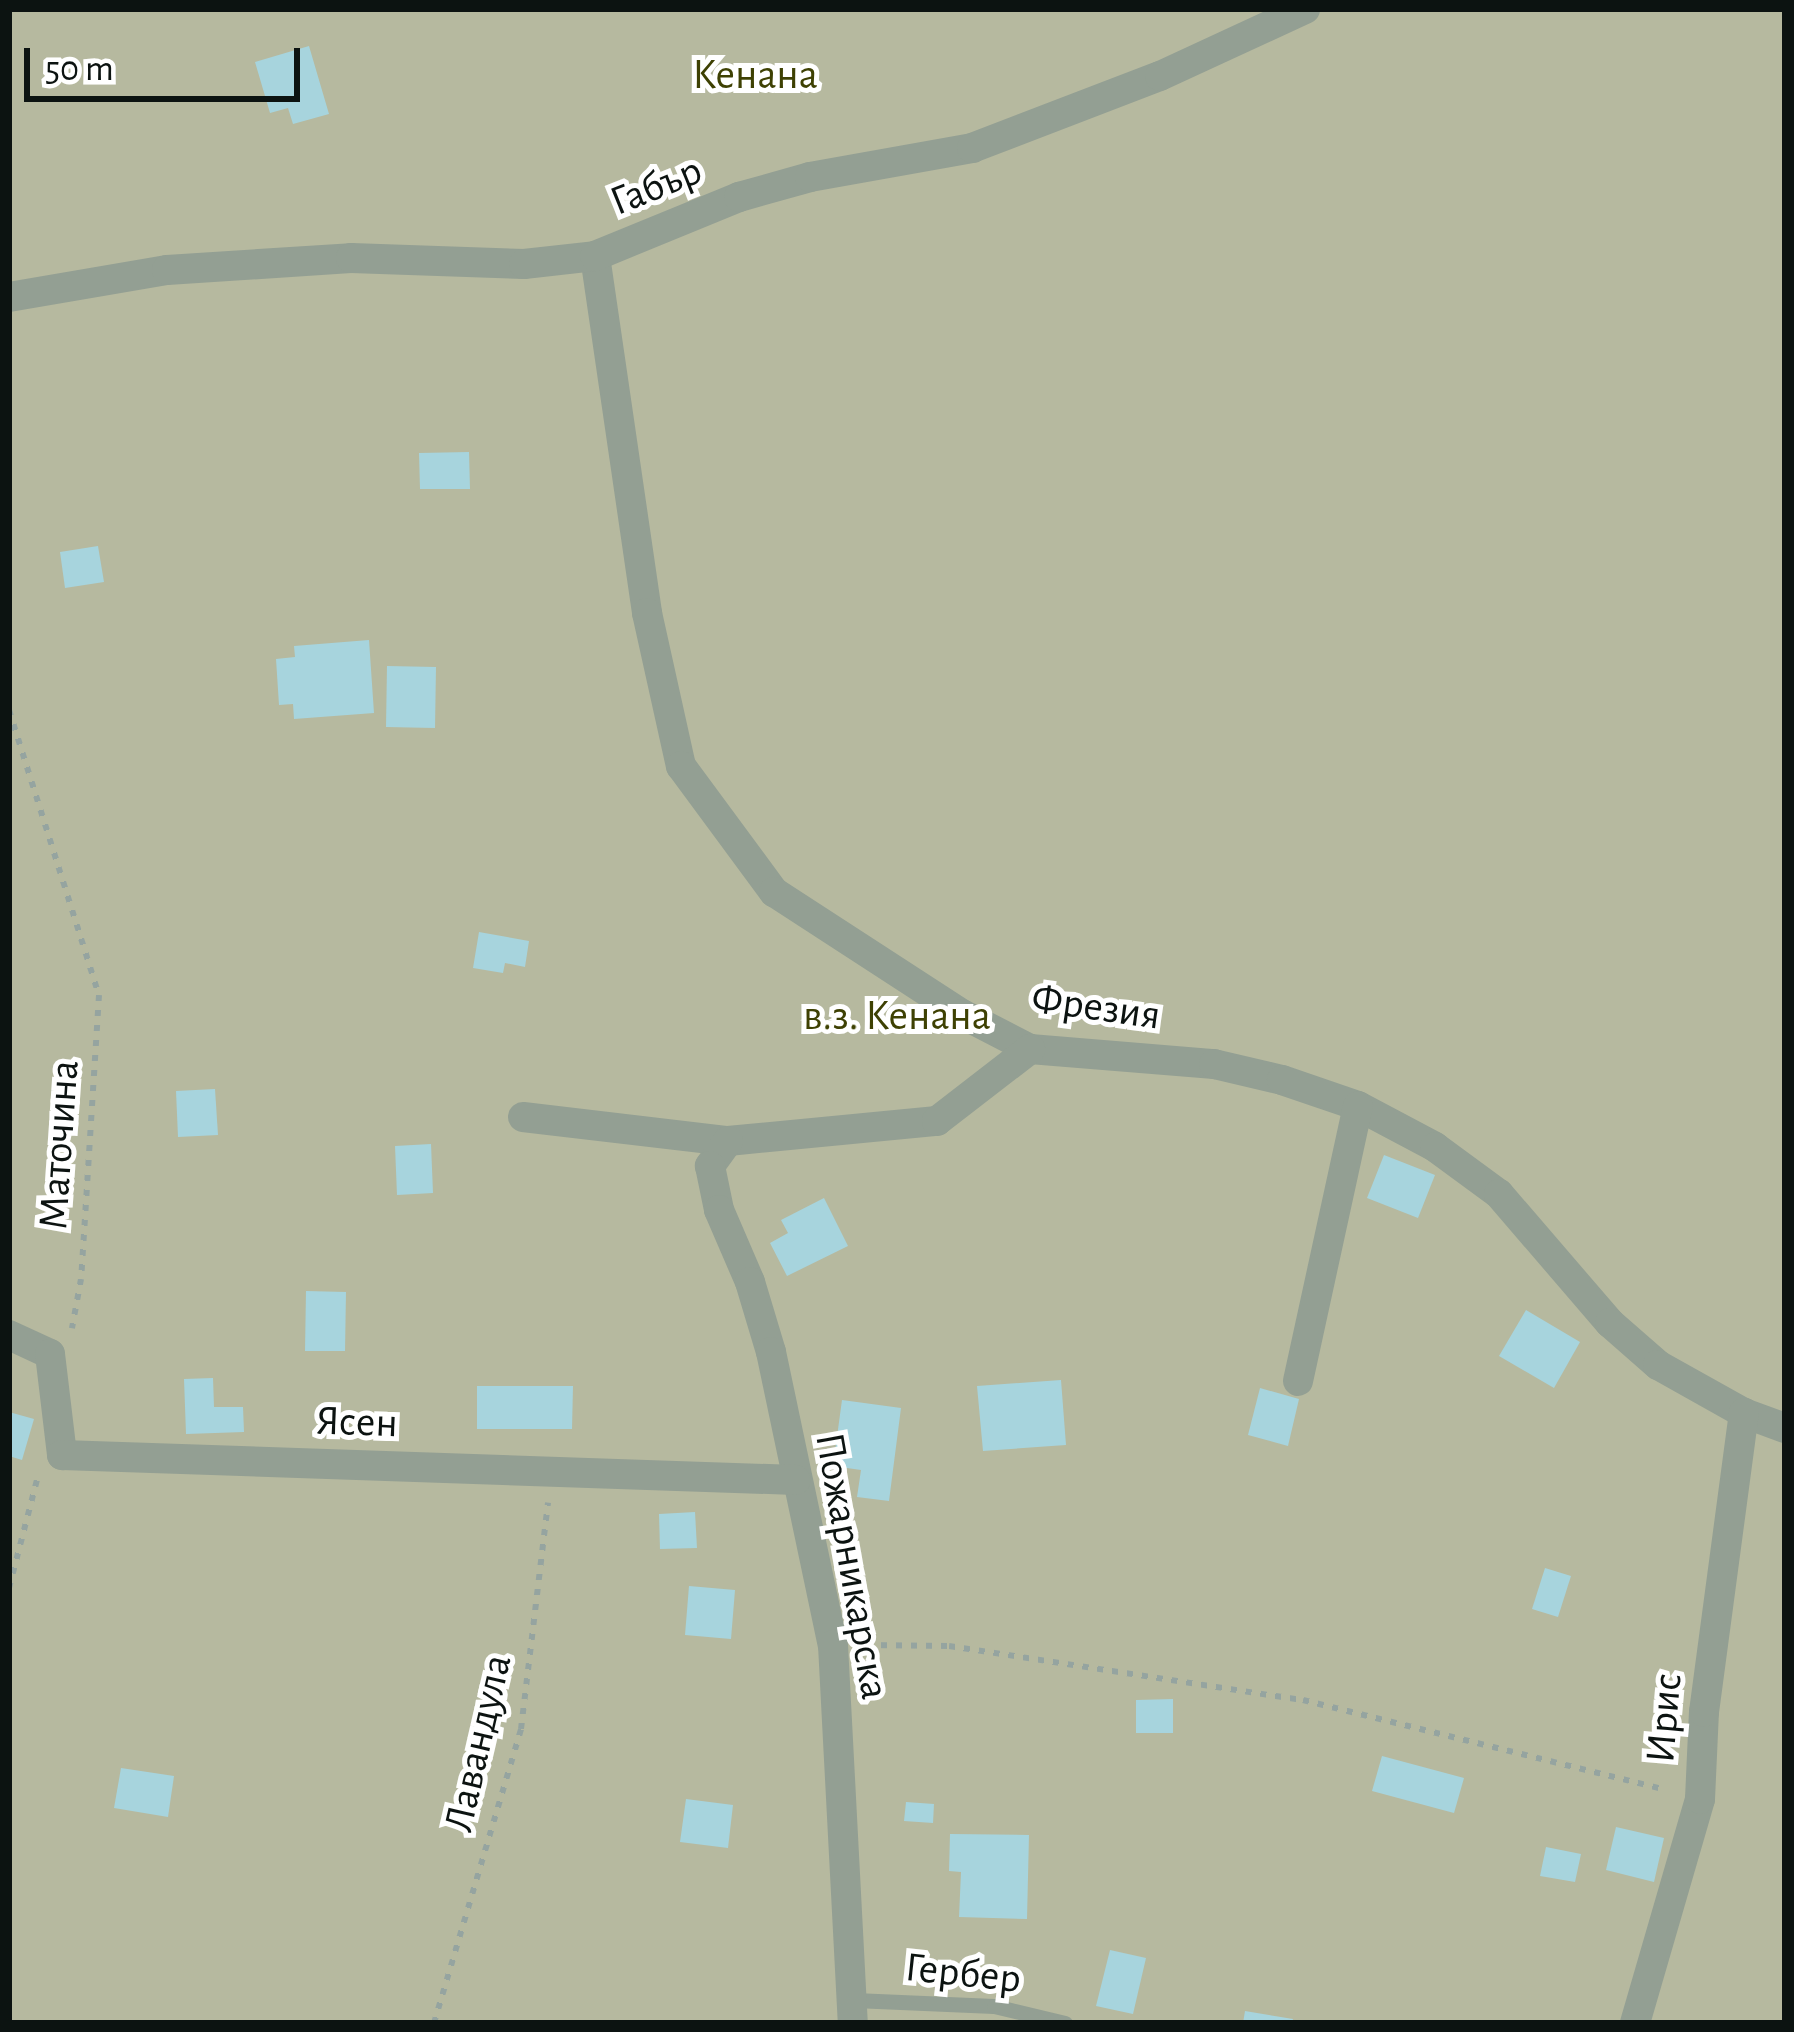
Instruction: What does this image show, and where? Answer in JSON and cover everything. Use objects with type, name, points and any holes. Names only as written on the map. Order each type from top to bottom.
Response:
[{"type":"street","name":"Габър","points":[[9,297],[190,269],[350,258],[524,264],[595,256],[757,192],[971,148],[1160,76],[1305,9]]},
{"type":"street","name":"Фрезия","points":[[595,256],[647,613],[681,766],[774,892],[962,1014],[1030,1049],[1214,1064],[1358,1106],[1435,1147],[1498,1194],[1574,1275],[1610,1323],[1658,1365],[1744,1413],[1785,1428]]},
{"type":"street","points":[[523,1117],[728,1141],[937,1121],[1030,1049]]},
{"type":"street","points":[[1298,1382],[1358,1106]]},
{"type":"street","name":"Пожарникарска","points":[[728,1141],[710,1166],[719,1210],[771,1352],[832,1645],[853,2011]]},
{"type":"street","name":"Ясен","points":[[9,1335],[50,1354],[62,1455],[796,1480]]},
{"type":"street","name":"Ирис","points":[[1636,2023],[1700,1798],[1705,1712],[1744,1413]]},
{"type":"lane","name":"Гербер","points":[[853,2011],[994,2006],[1065,2023]]},
{"type":"path","name":"Маточина","points":[[9,710],[99,995],[81,1280],[69,1344]]},
{"type":"path","points":[[9,1588],[40,1469]]},
{"type":"path","name":"Лавандула","points":[[434,2023],[521,1729],[552,1470]]},
{"type":"path","points":[[832,1645],[949,1646],[1303,1700],[1700,1798]]},
{"type":"green space","name":"в.з. Кенана","points":[[9,9],[1785,9],[1785,2023],[9,2023]]},
{"type":"building","points":[[309,46],[329,114],[293,124],[288,108],[270,113],[255,62]]},
{"type":"building","points":[[469,452],[470,489],[420,489],[419,453]]},
{"type":"building","points":[[98,546],[104,582],[65,588],[60,552]]},
{"type":"building","points":[[369,640],[374,713],[294,719],[293,704],[279,705],[276,659],[295,657],[294,646]]},
{"type":"building","points":[[387,666],[436,667],[435,728],[386,727]]},
{"type":"building","points":[[479,932],[529,941],[525,967],[505,963],[503,973],[473,968]]},
{"type":"building","points":[[215,1089],[218,1135],[178,1137],[176,1091]]},
{"type":"building","points":[[431,1144],[433,1193],[397,1195],[395,1146]]},
{"type":"building","points":[[1384,1155],[1435,1175],[1418,1218],[1367,1198]]},
{"type":"building","points":[[824,1198],[848,1246],[787,1276],[770,1243],[788,1233],[781,1220]]},
{"type":"building","points":[[306,1291],[346,1292],[345,1351],[305,1351]]},
{"type":"building","points":[[1526,1310],[1580,1342],[1554,1388],[1499,1356]]},
{"type":"building","points":[[213,1378],[214,1407],[243,1407],[244,1432],[186,1434],[184,1379]]},
{"type":"building","points":[[1061,1380],[1066,1445],[983,1451],[977,1386]]},
{"type":"building","points":[[477,1386],[573,1386],[572,1429],[477,1429]]},
{"type":"building","points":[[1260,1388],[1299,1399],[1288,1446],[1248,1435]]},
{"type":"building","points":[[842,1400],[901,1408],[889,1501],[857,1497],[861,1470],[833,1466]]},
{"type":"building","points":[[9,1412],[34,1419],[22,1460],[9,1456]]},
{"type":"building","points":[[695,1512],[697,1548],[660,1549],[659,1514]]},
{"type":"building","points":[[1545,1568],[1571,1576],[1558,1617],[1532,1609]]},
{"type":"building","points":[[689,1586],[735,1590],[731,1639],[685,1635]]},
{"type":"building","points":[[1173,1699],[1173,1733],[1136,1733],[1136,1700]]},
{"type":"building","points":[[1382,1756],[1464,1778],[1454,1813],[1372,1791]]},
{"type":"building","points":[[121,1768],[174,1776],[168,1817],[114,1808]]},
{"type":"building","points":[[686,1799],[733,1805],[728,1848],[680,1842]]},
{"type":"building","points":[[906,1802],[934,1804],[933,1823],[904,1821]]},
{"type":"building","points":[[1616,1827],[1664,1838],[1654,1882],[1606,1870]]},
{"type":"building","points":[[950,1834],[1029,1835],[1027,1919],[959,1917],[961,1872],[949,1871]]},
{"type":"building","points":[[1546,1847],[1581,1854],[1575,1882],[1540,1876]]},
{"type":"building","points":[[1110,1950],[1146,1958],[1133,2014],[1096,2006]]},
{"type":"building","points":[[1245,2011],[1293,2019],[1292,2023],[1243,2023]]},
{"type":"park label","name":"Кенана","points":[[755,75]]}]
